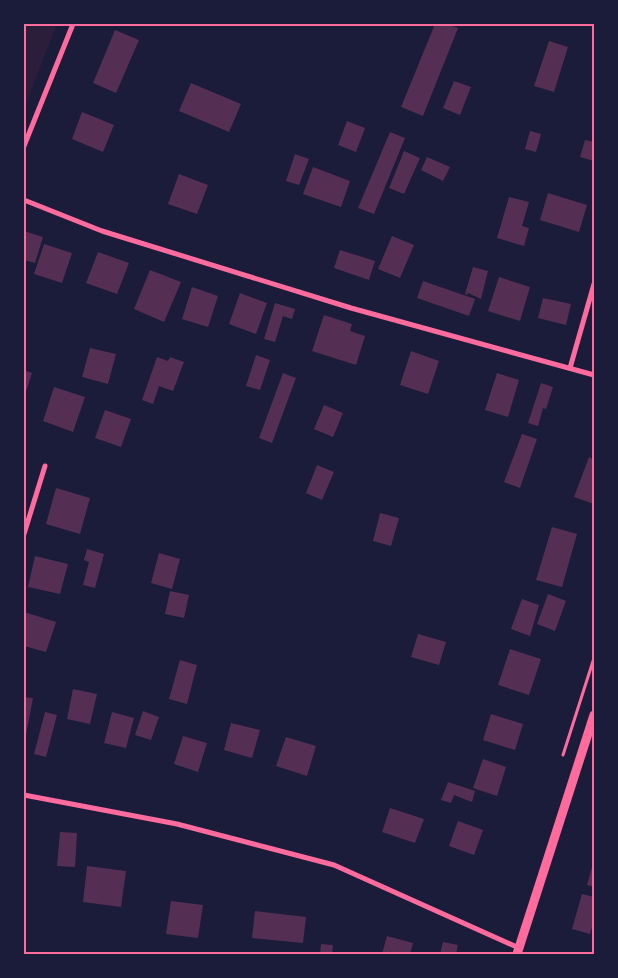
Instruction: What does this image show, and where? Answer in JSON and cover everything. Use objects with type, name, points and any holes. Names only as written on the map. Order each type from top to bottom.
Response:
[{"type":"street","points":[[24,146],[73,24]]},
{"type":"street","points":[[24,200],[102,231],[232,272],[351,308],[594,375]]},
{"type":"street","points":[[570,368],[594,284]]},
{"type":"street","points":[[24,534],[44,466]]},
{"type":"street","points":[[24,795],[176,824],[334,865],[518,951],[594,715]]},
{"type":"shaded area","points":[[24,24],[57,24],[24,109]]},
{"type":"building","points":[[435,24],[446,24],[458,28],[423,116],[401,107]]},
{"type":"building","points":[[115,30],[139,40],[116,93],[93,83]]},
{"type":"building","points":[[549,41],[568,47],[554,92],[534,86]]},
{"type":"building","points":[[454,81],[471,87],[460,115],[443,108]]},
{"type":"building","points":[[191,83],[241,104],[229,132],[179,111]]},
{"type":"building","points":[[82,112],[114,125],[103,152],[72,139]]},
{"type":"building","points":[[347,121],[365,128],[356,152],[338,145]]},
{"type":"building","points":[[530,131],[541,134],[536,152],[525,149]]},
{"type":"building","points":[[390,132],[405,138],[374,214],[358,208]]},
{"type":"building","points":[[585,140],[594,142],[594,161],[580,157]]},
{"type":"building","points":[[404,151],[420,158],[404,194],[389,188]]},
{"type":"building","points":[[295,154],[309,159],[299,185],[286,181]]},
{"type":"building","points":[[427,157],[450,167],[443,181],[421,170]]},
{"type":"building","points":[[313,167],[350,181],[341,207],[303,194]]},
{"type":"building","points":[[179,174],[208,185],[197,214],[168,204]]},
{"type":"building","points":[[548,193],[587,205],[579,232],[540,220]]},
{"type":"building","points":[[509,197],[529,202],[522,226],[529,228],[524,246],[497,238]]},
{"type":"building","points":[[24,231],[43,237],[35,263],[24,260]]},
{"type":"building","points":[[392,236],[414,245],[400,278],[378,269]]},
{"type":"building","points":[[44,244],[72,253],[62,283],[34,274]]},
{"type":"building","points":[[340,250],[375,261],[369,280],[334,268]]},
{"type":"building","points":[[98,252],[129,263],[117,294],[86,283]]},
{"type":"building","points":[[473,267],[488,271],[481,299],[468,293],[467,295],[465,294]]},
{"type":"building","points":[[150,270],[181,282],[164,322],[134,309]]},
{"type":"building","points":[[499,277],[530,287],[520,321],[488,311]]},
{"type":"building","points":[[423,281],[475,299],[469,316],[417,298]]},
{"type":"building","points":[[192,287],[218,296],[208,327],[182,319]]},
{"type":"building","points":[[240,293],[267,303],[256,334],[229,324]]},
{"type":"building","points":[[543,298],[571,304],[566,325],[538,318]]},
{"type":"building","points":[[275,303],[295,309],[292,319],[283,316],[275,342],[264,339]]},
{"type":"building","points":[[324,315],[352,324],[350,331],[365,336],[356,365],[312,351]]},
{"type":"building","points":[[90,348],[116,354],[108,384],[82,377]]},
{"type":"building","points":[[411,351],[439,361],[428,394],[400,385]]},
{"type":"building","points":[[256,355],[270,360],[260,390],[246,386]]},
{"type":"building","points":[[157,357],[168,361],[170,357],[184,362],[173,391],[159,386],[153,404],[142,400]]},
{"type":"building","points":[[24,370],[32,373],[24,398]]},
{"type":"building","points":[[283,373],[296,378],[272,443],[259,438]]},
{"type":"building","points":[[497,373],[519,380],[508,417],[485,410]]},
{"type":"building","points":[[541,383],[553,387],[546,409],[543,408],[538,426],[528,423]]},
{"type":"building","points":[[54,387],[85,397],[73,432],[43,421]]},
{"type":"building","points":[[324,405],[343,413],[333,437],[314,429]]},
{"type":"building","points":[[105,410],[131,419],[121,447],[95,438]]},
{"type":"building","points":[[522,434],[537,439],[520,488],[504,482]]},
{"type":"building","points":[[589,457],[594,460],[594,504],[574,497]]},
{"type":"building","points":[[317,465],[334,472],[322,500],[306,493]]},
{"type":"building","points":[[56,488],[90,498],[80,534],[46,524]]},
{"type":"building","points":[[380,513],[399,518],[391,546],[373,541]]},
{"type":"building","points":[[552,527],[577,534],[562,587],[536,580]]},
{"type":"building","points":[[87,549],[104,554],[95,588],[83,585],[89,562],[84,560]]},
{"type":"building","points":[[159,553],[180,559],[172,589],[151,583]]},
{"type":"building","points":[[35,556],[68,564],[60,594],[28,587]]},
{"type":"building","points":[[170,591],[189,595],[184,618],[165,614]]},
{"type":"building","points":[[548,594],[566,601],[555,631],[537,624]]},
{"type":"building","points":[[522,599],[539,605],[530,636],[511,629]]},
{"type":"building","points":[[24,612],[56,622],[46,652],[24,646]]},
{"type":"building","points":[[418,634],[446,642],[439,665],[411,657]]},
{"type":"building","points":[[510,649],[541,659],[529,695],[498,685]]},
{"type":"building","points":[[180,660],[197,665],[187,704],[169,699]]},
{"type":"building","points":[[73,689],[97,694],[90,724],[67,719]]},
{"type":"building","points":[[24,697],[33,698],[25,740],[24,740]]},
{"type":"building","points":[[143,711],[159,717],[151,740],[135,735]]},
{"type":"building","points":[[45,712],[57,715],[46,757],[34,754]]},
{"type":"building","points":[[112,712],[134,718],[126,748],[104,743]]},
{"type":"building","points":[[491,714],[523,724],[515,750],[483,740]]},
{"type":"building","points":[[231,723],[260,730],[252,758],[224,750]]},
{"type":"building","points":[[183,736],[207,743],[198,772],[174,764]]},
{"type":"building","points":[[286,737],[316,746],[307,776],[276,766]]},
{"type":"building","points":[[483,759],[506,767],[497,796],[473,788]]},
{"type":"building","points":[[448,782],[475,791],[472,802],[454,795],[451,803],[441,800]]},
{"type":"building","points":[[390,808],[424,819],[415,843],[382,832]]},
{"type":"building","points":[[458,821],[483,830],[474,855],[449,846]]},
{"type":"building","points":[[60,832],[77,833],[75,867],[57,866]]},
{"type":"building","points":[[594,860],[594,887],[587,885]]},
{"type":"building","points":[[87,866],[126,871],[121,907],[83,902]]},
{"type":"building","points":[[582,894],[594,897],[594,920],[590,934],[572,929]]},
{"type":"building","points":[[171,901],[203,905],[198,938],[166,934]]},
{"type":"building","points":[[255,911],[306,917],[303,943],[252,938]]},
{"type":"building","points":[[387,936],[413,943],[410,954],[382,954]]},
{"type":"building","points":[[443,942],[458,945],[456,954],[440,954]]},
{"type":"building","points":[[321,944],[333,945],[332,954],[320,954]]}]
